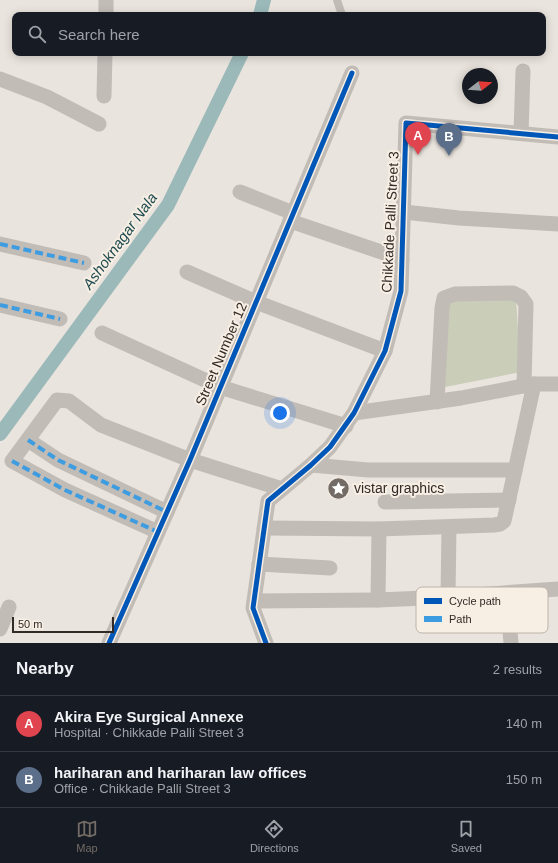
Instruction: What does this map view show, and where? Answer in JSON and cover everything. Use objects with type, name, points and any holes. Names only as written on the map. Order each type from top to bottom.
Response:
[{"type":"street","points":[[106,0],[106,12]]},
{"type":"street","points":[[104,96],[105,56]]},
{"type":"street","points":[[521,133],[523,71]]},
{"type":"street","name":"Street Number 12","points":[[109,643],[190,460],[352,73]]},
{"type":"street","points":[[0,79],[47,97],[99,124]]},
{"type":"street","name":"Chikkade Palli Street 3","points":[[266,643],[253,608],[268,501],[311,466],[330,447],[354,413],[385,351],[401,291],[406,123],[558,137]]},
{"type":"street","points":[[240,192],[292,217],[402,259]]},
{"type":"street","points":[[404,212],[459,218],[558,224]]},
{"type":"street","points":[[0,244],[84,263]]},
{"type":"street","points":[[187,272],[256,302],[385,351]]},
{"type":"street","points":[[264,528],[379,529],[500,524],[504,520],[509,500],[529,385],[526,304],[521,297],[513,293],[455,294],[444,298],[442,308],[436,402]]},
{"type":"street","points":[[0,305],[60,320]]},
{"type":"street","points":[[102,333],[220,387],[346,426]]},
{"type":"street","points":[[354,413],[436,402],[529,385],[558,384]]},
{"type":"street","points":[[158,532],[65,490],[12,461],[57,400],[69,401],[101,425],[190,460],[282,489]]},
{"type":"street","points":[[28,440],[58,460],[167,512]]},
{"type":"street","points":[[311,466],[368,470],[515,470]]},
{"type":"street","points":[[385,502],[509,500]]},
{"type":"street","points":[[448,587],[449,527]]},
{"type":"street","points":[[378,600],[379,529]]},
{"type":"street","points":[[259,564],[330,568]]},
{"type":"street","points":[[548,590],[558,589]]},
{"type":"street","points":[[254,601],[416,598]]},
{"type":"street","points":[[0,629],[9,607]]},
{"type":"street","points":[[510,633],[511,643]]},
{"type":"lane","points":[[337,0],[341,12]]},
{"type":"green space","points":[[450,292],[516,299],[521,372],[440,388]]},
{"type":"waterway","name":"Ashoknagar Nala","points":[[261,12],[264,0]]},
{"type":"waterway","name":"Ashoknagar Nala","points":[[0,434],[168,205],[241,56]]},
{"type":"marked path","points":[[0,244],[84,263]]},
{"type":"marked path","points":[[0,305],[60,319]]},
{"type":"marked path","points":[[28,440],[58,460],[167,512]]},
{"type":"marked path","points":[[12,461],[65,490],[158,532]]},
{"type":"cycle path","points":[[109,643],[190,460],[352,73]]},
{"type":"cycle path","points":[[266,643],[253,608],[268,501],[330,447],[354,413],[385,351],[401,291],[406,123],[558,137]]},
{"type":"place","name":"Akira Eye Surgical Annexe","points":[[418,155]]},
{"type":"place","name":"hariharan and hariharan law offices","points":[[449,156]]},
{"type":"place","name":"vistar graphics","points":[[338,488]]}]
